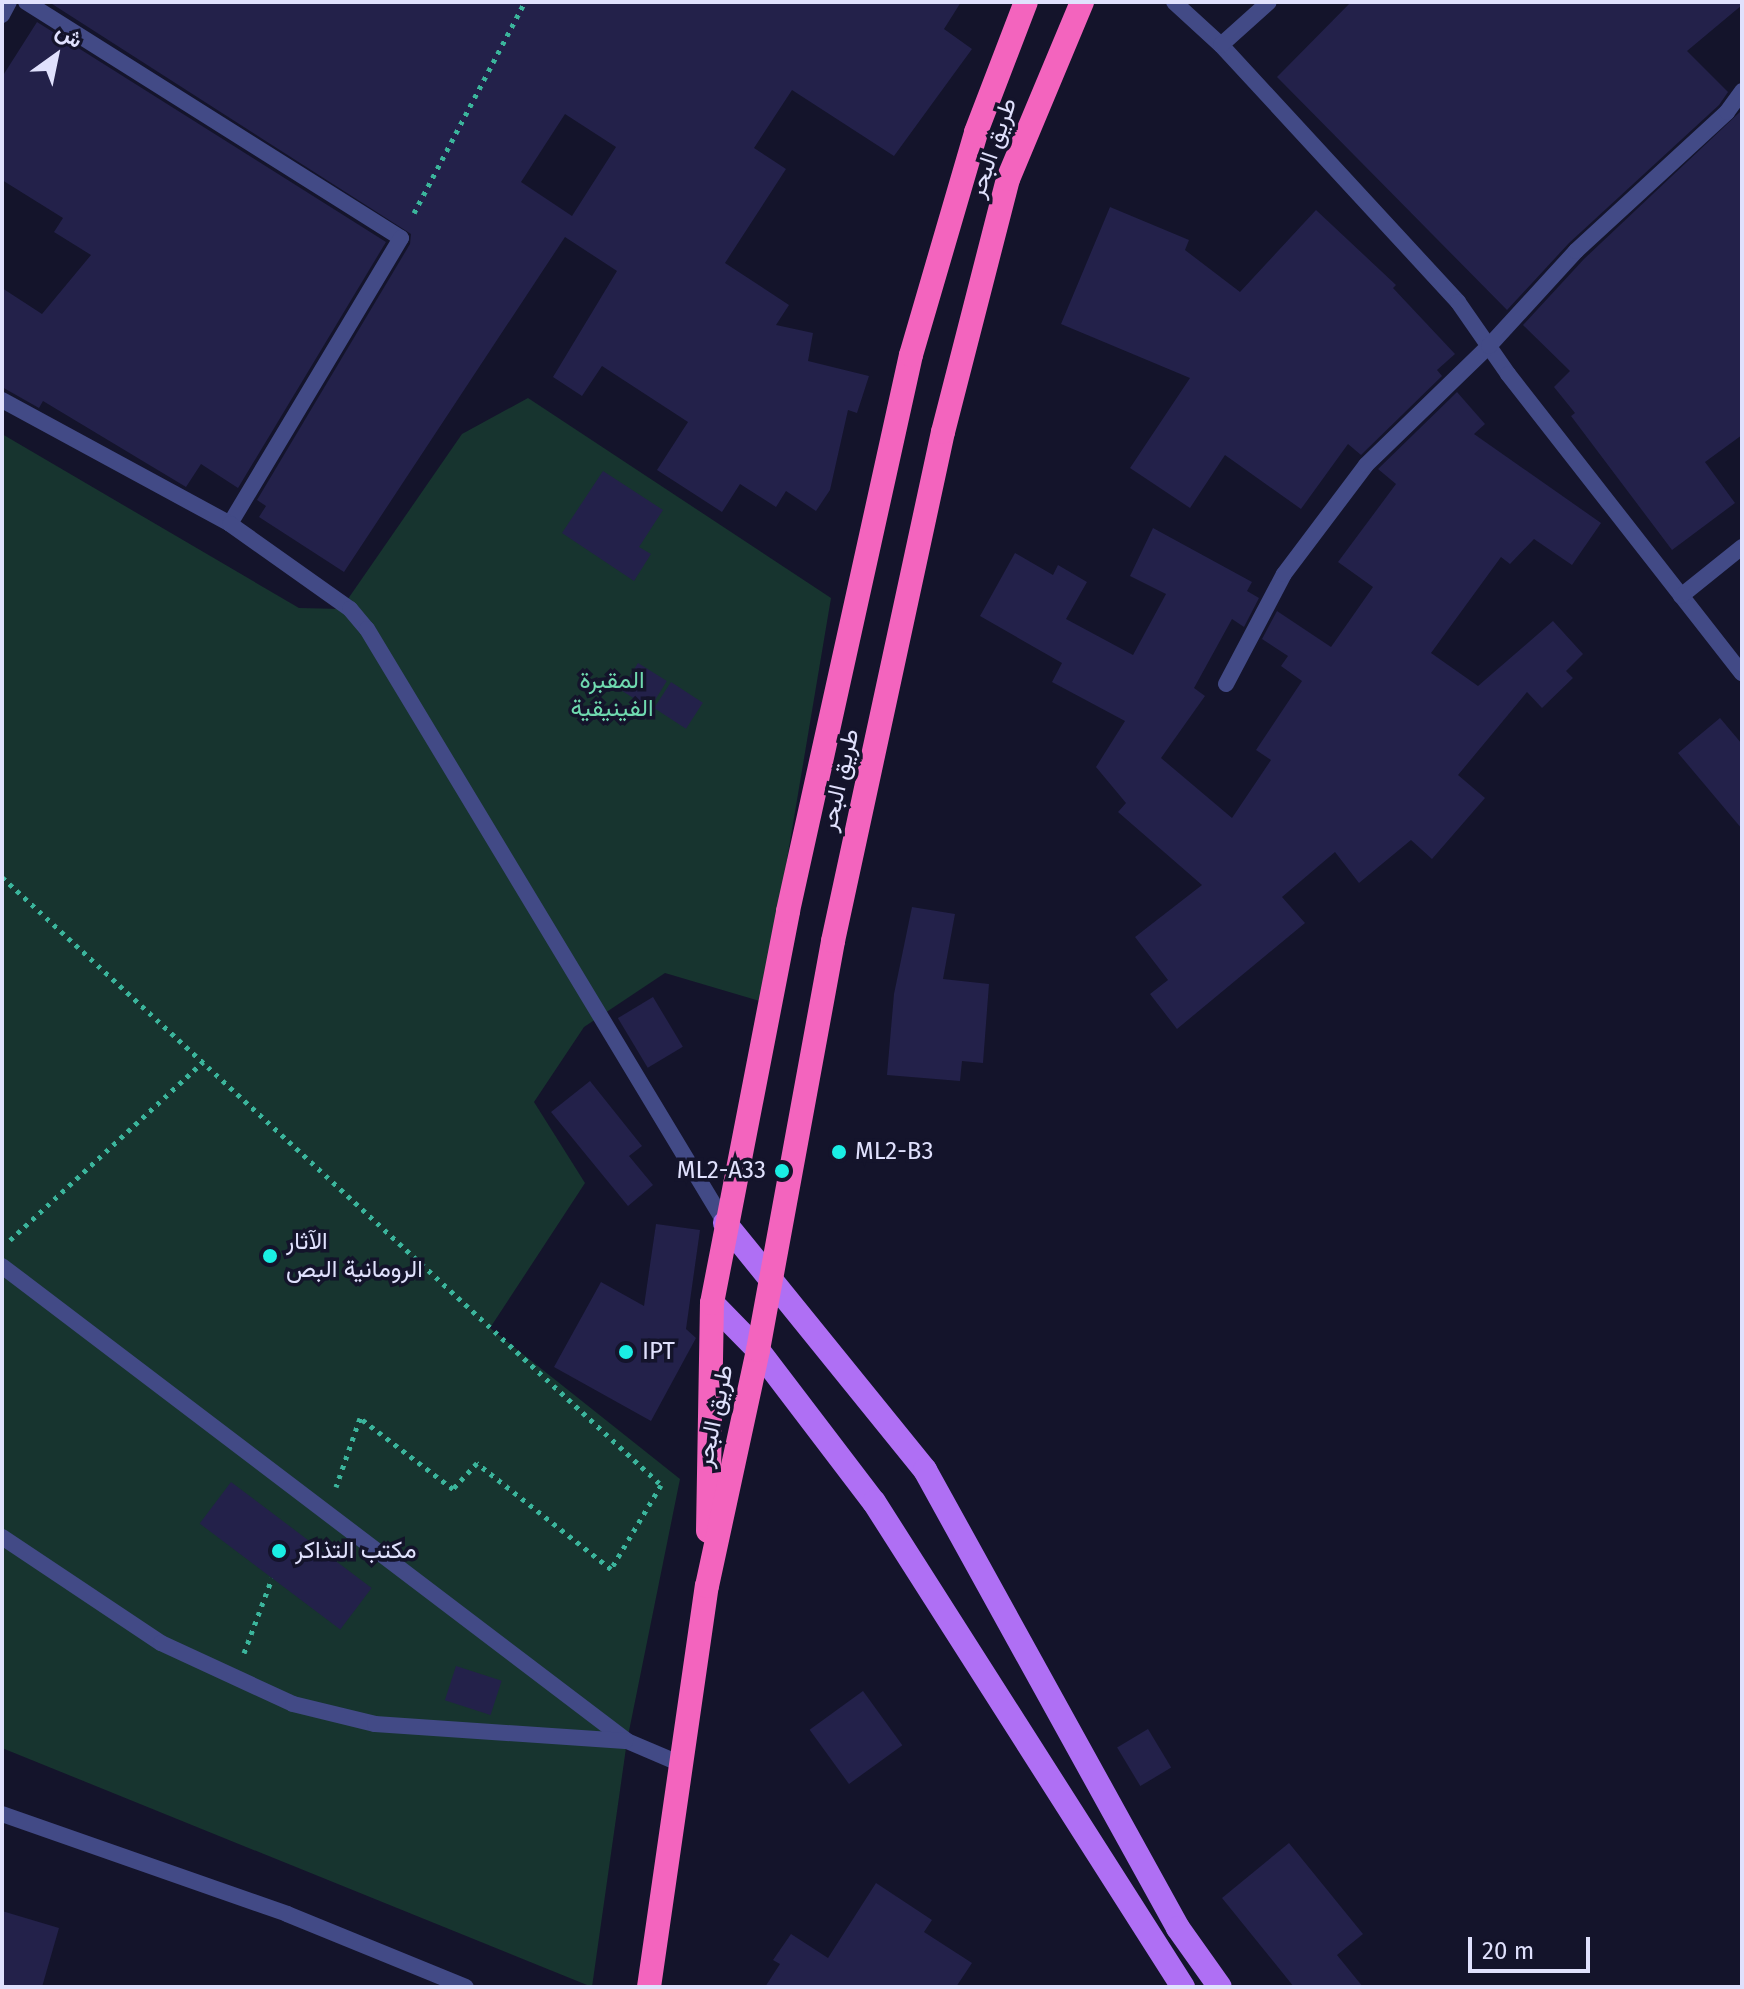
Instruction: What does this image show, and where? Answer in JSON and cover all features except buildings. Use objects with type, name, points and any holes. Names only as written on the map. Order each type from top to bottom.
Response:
[{"type":"highway","name":"طريق البحر","points":[[707,1586],[712,1303],[725,1223],[911,355],[976,132],[1026,2]]},
{"type":"highway","name":"طريق البحر","points":[[649,1987],[707,1586],[758,1350],[833,941],[943,432],[1008,179],[1082,2]]},
{"type":"main road","points":[[725,1223],[925,1470],[1171,1914],[1220,1987]]},
{"type":"main road","points":[[712,1303],[758,1350],[874,1502],[1183,1987]]},
{"type":"street","points":[[2,15],[9,2]]},
{"type":"street","points":[[26,2],[401,238],[230,524]]},
{"type":"street","points":[[1174,2],[1221,45],[1401,235],[1742,674]]},
{"type":"street","points":[[1221,45],[1269,2]]},
{"type":"street","points":[[1226,684],[1284,574],[1366,465],[1489,346],[1547,279],[1727,112],[1742,91]]},
{"type":"street","points":[[2,400],[230,524],[330,591],[367,629],[725,1223]]},
{"type":"street","points":[[1681,596],[1742,547]]},
{"type":"street","points":[[2,1266],[627,1741],[681,1764]]},
{"type":"street","points":[[2,1537],[161,1643],[234,1680],[293,1704],[375,1724],[627,1741]]},
{"type":"street","points":[[2,1814],[272,1909],[466,1987]]},
{"type":"path","points":[[401,238],[525,2]]},
{"type":"path","points":[[2,877],[661,1485],[611,1569],[477,1463],[453,1489],[360,1418],[336,1487]]},
{"type":"path","points":[[2,1247],[203,1062]]},
{"type":"path","points":[[234,1680],[272,1578]]},
{"type":"green space","name":"الآثار الرومانية البص","points":[[528,398],[831,598],[763,1002],[665,973],[584,1027],[534,1102],[585,1183],[490,1328],[680,1479],[627,1741],[592,1987],[2,1748],[2,434],[299,608],[341,609],[462,434]]},
{"type":"place","name":"ML2-B3","points":[[839,1152]]},
{"type":"place","name":"ML2-A33","points":[[782,1171]]},
{"type":"place","name":"الآثار الرومانية البص","points":[[270,1256]]},
{"type":"place","name":"IPT","points":[[626,1352]]},
{"type":"place","name":"مكتب التذاكر","points":[[279,1551]]},
{"type":"park label","name":"المقبرة الفينيقية","points":[[612,695]]}]
